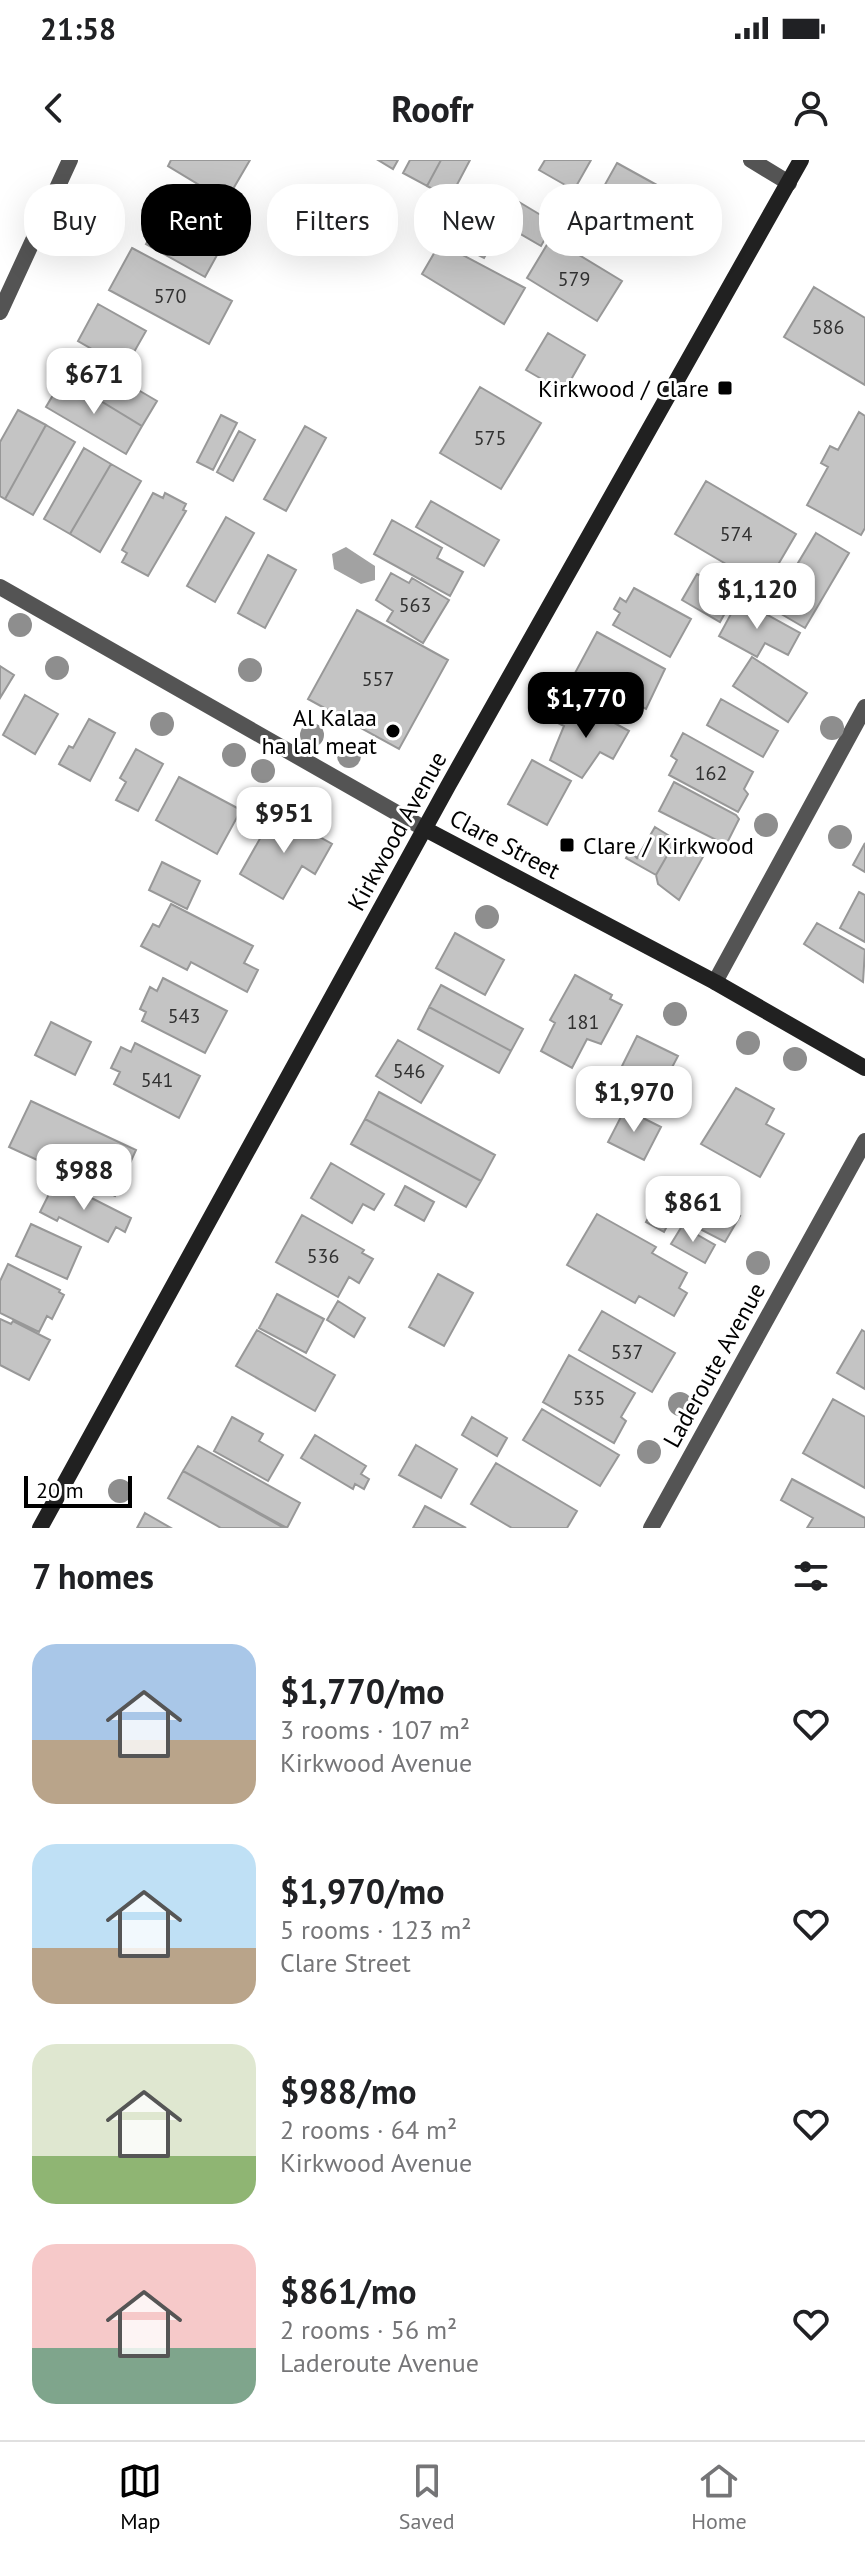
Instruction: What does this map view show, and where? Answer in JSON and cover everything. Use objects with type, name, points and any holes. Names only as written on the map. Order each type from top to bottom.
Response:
[{"type":"main road","name":"Kirkwood Avenue","points":[[40,1528],[425,829],[801,160]]},
{"type":"main road","name":"Clare Street","points":[[425,829],[715,982],[865,1068]]},
{"type":"street","points":[[0,312],[70,160]]},
{"type":"street","points":[[751,160],[789,183]]},
{"type":"street","name":"Clare Street","points":[[0,587],[425,829]]},
{"type":"street","points":[[715,982],[865,707]]},
{"type":"street","name":"Laderoute Avenue","points":[[651,1528],[865,1141]]},
{"type":"shaded area","points":[[346,547],[375,566],[375,580],[361,584],[334,569],[332,554]]},
{"type":"building","points":[[171,160],[250,160],[236,184],[198,184],[168,166]]},
{"type":"building","points":[[378,160],[398,160],[393,169]]},
{"type":"building","points":[[410,160],[441,160],[428,184],[403,173]]},
{"type":"building","points":[[441,160],[470,160],[457,184],[428,184]]},
{"type":"building","points":[[545,160],[591,160],[577,184],[564,184],[539,170]]},
{"type":"building","points":[[617,163],[655,184],[605,184]]},
{"type":"building","points":[[523,204],[539,214],[539,245],[523,236]]},
{"type":"building","points":[[132,248],[141,253],[141,256],[147,256],[232,301],[209,344],[109,290]]},
{"type":"building","points":[[167,256],[217,256],[205,277]]},
{"type":"building","points":[[432,256],[465,256],[525,288],[504,324],[422,274]]},
{"type":"building","points":[[540,256],[581,256],[622,281],[597,321],[527,278]]},
{"type":"building","points":[[814,287],[865,318],[865,385],[784,337]]},
{"type":"building","points":[[98,304],[146,331],[125,368],[78,341]]},
{"type":"building","points":[[548,333],[585,355],[564,392],[526,370]]},
{"type":"building","points":[[77,354],[157,401],[142,426],[63,378]]},
{"type":"building","points":[[63,378],[142,426],[126,454],[46,407]]},
{"type":"building","points":[[480,387],[541,423],[501,489],[440,453]]},
{"type":"building","points":[[18,410],[46,425],[5,499],[0,496],[0,442]]},
{"type":"building","points":[[859,412],[865,416],[865,528],[861,535],[807,505],[828,467],[821,463],[830,446],[838,450]]},
{"type":"building","points":[[221,415],[237,423],[213,470],[197,462]]},
{"type":"building","points":[[46,425],[75,442],[33,515],[5,499]]},
{"type":"building","points":[[305,426],[326,438],[286,511],[264,499]]},
{"type":"building","points":[[239,431],[255,440],[233,481],[217,472]]},
{"type":"building","points":[[84,448],[111,464],[70,534],[44,519]]},
{"type":"building","points":[[111,464],[141,481],[100,552],[70,534]]},
{"type":"building","points":[[706,481],[796,534],[765,587],[675,534]]},
{"type":"building","points":[[153,493],[163,498],[165,493],[186,504],[183,510],[186,511],[148,576],[122,562],[127,553],[122,550]]},
{"type":"building","points":[[431,501],[499,540],[484,566],[416,527]]},
{"type":"building","points":[[226,517],[254,533],[215,602],[187,586]]},
{"type":"building","points":[[392,520],[442,548],[437,558],[463,572],[450,596],[374,554]]},
{"type":"building","points":[[816,533],[849,553],[805,628],[771,608]]},
{"type":"building","points":[[268,555],[296,570],[265,628],[238,613]]},
{"type":"building","points":[[391,573],[409,583],[412,578],[449,600],[423,643],[387,621],[393,611],[376,600]]},
{"type":"building","points":[[697,574],[735,595],[720,622],[682,600]]},
{"type":"building","points":[[634,588],[691,619],[670,657],[613,625],[620,613],[614,609],[620,598],[626,602]]},
{"type":"building","points":[[739,599],[800,633],[788,655],[765,643],[757,657],[719,636]]},
{"type":"building","points":[[357,610],[448,660],[399,749],[308,699]]},
{"type":"building","points":[[597,632],[665,669],[646,709],[575,673]]},
{"type":"building","points":[[752,657],[807,693],[788,722],[733,686]]},
{"type":"building","points":[[0,666],[14,675],[0,698]]},
{"type":"building","points":[[25,695],[58,714],[35,754],[3,735]]},
{"type":"building","points":[[721,699],[778,731],[763,757],[707,725]]},
{"type":"building","points":[[578,703],[629,731],[613,759],[600,752],[582,778],[550,760],[564,726],[558,723],[564,712],[571,716]]},
{"type":"building","points":[[89,719],[115,733],[90,781],[59,764],[69,746],[73,748]]},
{"type":"building","points":[[683,733],[753,772],[744,789],[748,794],[738,812],[669,775],[677,760],[671,756]]},
{"type":"building","points":[[136,749],[163,764],[138,811],[116,800],[126,782],[120,778]]},
{"type":"building","points":[[532,760],[571,781],[547,825],[508,804]]},
{"type":"building","points":[[179,777],[241,810],[217,854],[156,820]]},
{"type":"building","points":[[674,782],[736,815],[739,819],[726,845],[659,811]]},
{"type":"building","points":[[275,812],[332,844],[315,874],[302,866],[283,899],[240,874]]},
{"type":"building","points":[[655,827],[676,840],[656,875],[626,858],[630,851],[637,858]]},
{"type":"building","points":[[676,840],[704,855],[679,900],[658,884],[656,875]]},
{"type":"building","points":[[865,843],[865,872],[853,865]]},
{"type":"building","points":[[162,862],[200,881],[187,909],[149,890]]},
{"type":"building","points":[[859,892],[865,895],[865,942],[840,928]]},
{"type":"building","points":[[171,904],[253,946],[244,963],[258,970],[247,992],[191,962],[187,970],[141,946],[153,924],[159,927]]},
{"type":"building","points":[[817,923],[865,950],[863,982],[804,944]]},
{"type":"building","points":[[455,933],[504,960],[485,995],[436,968]]},
{"type":"building","points":[[575,975],[612,995],[610,999],[622,1005],[601,1044],[587,1039],[572,1068],[541,1051],[555,1023],[550,1020]]},
{"type":"building","points":[[163,978],[227,1011],[205,1053],[142,1021],[146,1012],[140,1009],[150,987],[157,991]]},
{"type":"building","points":[[441,985],[523,1029],[511,1051],[429,1007]]},
{"type":"building","points":[[429,1007],[511,1051],[499,1073],[418,1029]]},
{"type":"building","points":[[51,1022],[91,1042],[75,1075],[35,1055]]},
{"type":"building","points":[[637,1036],[678,1056],[656,1098],[616,1078]]},
{"type":"building","points":[[398,1040],[443,1066],[421,1103],[376,1076]]},
{"type":"building","points":[[135,1043],[200,1076],[179,1118],[114,1084],[120,1072],[111,1068],[121,1047],[131,1052]]},
{"type":"building","points":[[736,1088],[774,1109],[766,1124],[784,1134],[760,1177],[701,1144]]},
{"type":"building","points":[[379,1092],[495,1155],[481,1181],[365,1119]]},
{"type":"building","points":[[31,1101],[136,1150],[115,1196],[9,1147]]},
{"type":"building","points":[[625,1109],[661,1127],[644,1160],[608,1142]]},
{"type":"building","points":[[365,1119],[481,1181],[466,1207],[351,1144]]},
{"type":"building","points":[[331,1163],[384,1194],[374,1210],[363,1204],[352,1223],[311,1198]]},
{"type":"building","points":[[669,1179],[740,1216],[725,1242],[673,1215],[664,1232],[646,1222]]},
{"type":"building","points":[[56,1180],[131,1218],[125,1232],[116,1227],[108,1242],[59,1217],[57,1221],[40,1212]]},
{"type":"building","points":[[405,1186],[434,1202],[424,1221],[395,1205]]},
{"type":"building","points":[[597,1214],[656,1247],[652,1253],[687,1273],[679,1288],[687,1293],[674,1316],[639,1296],[635,1303],[567,1265]]},
{"type":"building","points":[[302,1215],[364,1250],[362,1253],[373,1259],[359,1283],[349,1277],[338,1297],[276,1262]]},
{"type":"building","points":[[31,1224],[81,1247],[67,1279],[16,1256]]},
{"type":"building","points":[[682,1226],[715,1245],[705,1263],[671,1244]]},
{"type":"building","points":[[8,1264],[60,1290],[64,1295],[52,1319],[47,1316],[39,1332],[0,1313],[0,1281]]},
{"type":"building","points":[[438,1274],[473,1293],[444,1346],[409,1327]]},
{"type":"building","points":[[277,1294],[324,1319],[306,1353],[259,1328]]},
{"type":"building","points":[[338,1301],[365,1318],[354,1337],[327,1320]]},
{"type":"building","points":[[602,1311],[675,1353],[652,1392],[579,1350]]},
{"type":"building","points":[[0,1319],[11,1324],[13,1321],[50,1340],[29,1380],[0,1365]]},
{"type":"building","points":[[257,1330],[335,1375],[315,1411],[236,1366]]},
{"type":"building","points":[[862,1330],[865,1332],[865,1389],[837,1373]]},
{"type":"building","points":[[569,1355],[635,1393],[621,1417],[626,1421],[614,1443],[543,1402]]},
{"type":"building","points":[[833,1399],[865,1417],[865,1488],[803,1453]]},
{"type":"building","points":[[542,1409],[619,1455],[600,1486],[523,1440]]},
{"type":"building","points":[[232,1417],[263,1434],[259,1441],[283,1455],[268,1481],[214,1451]]},
{"type":"building","points":[[472,1417],[507,1438],[497,1456],[462,1435]]},
{"type":"building","points":[[315,1435],[366,1466],[361,1474],[369,1479],[364,1489],[355,1484],[353,1489],[301,1458]]},
{"type":"building","points":[[416,1445],[457,1469],[441,1498],[399,1475]]},
{"type":"building","points":[[198,1446],[300,1503],[287,1528],[183,1471]]},
{"type":"building","points":[[496,1463],[577,1511],[567,1528],[512,1528],[471,1504]]},
{"type":"building","points":[[183,1471],[284,1528],[221,1528],[168,1498]]},
{"type":"building","points":[[792,1479],[865,1518],[865,1528],[807,1528],[813,1518],[781,1500]]},
{"type":"building","points":[[425,1506],[466,1528],[413,1528]]},
{"type":"building","points":[[145,1513],[171,1528],[137,1528]]},
{"type":"place","name":"Kirkwood / Clare","points":[[725,388]]},
{"type":"place","name":"Al Kalaa ha lal meat","points":[[393,731]]},
{"type":"place","name":"Clare / Kirkwood","points":[[567,845]]}]
